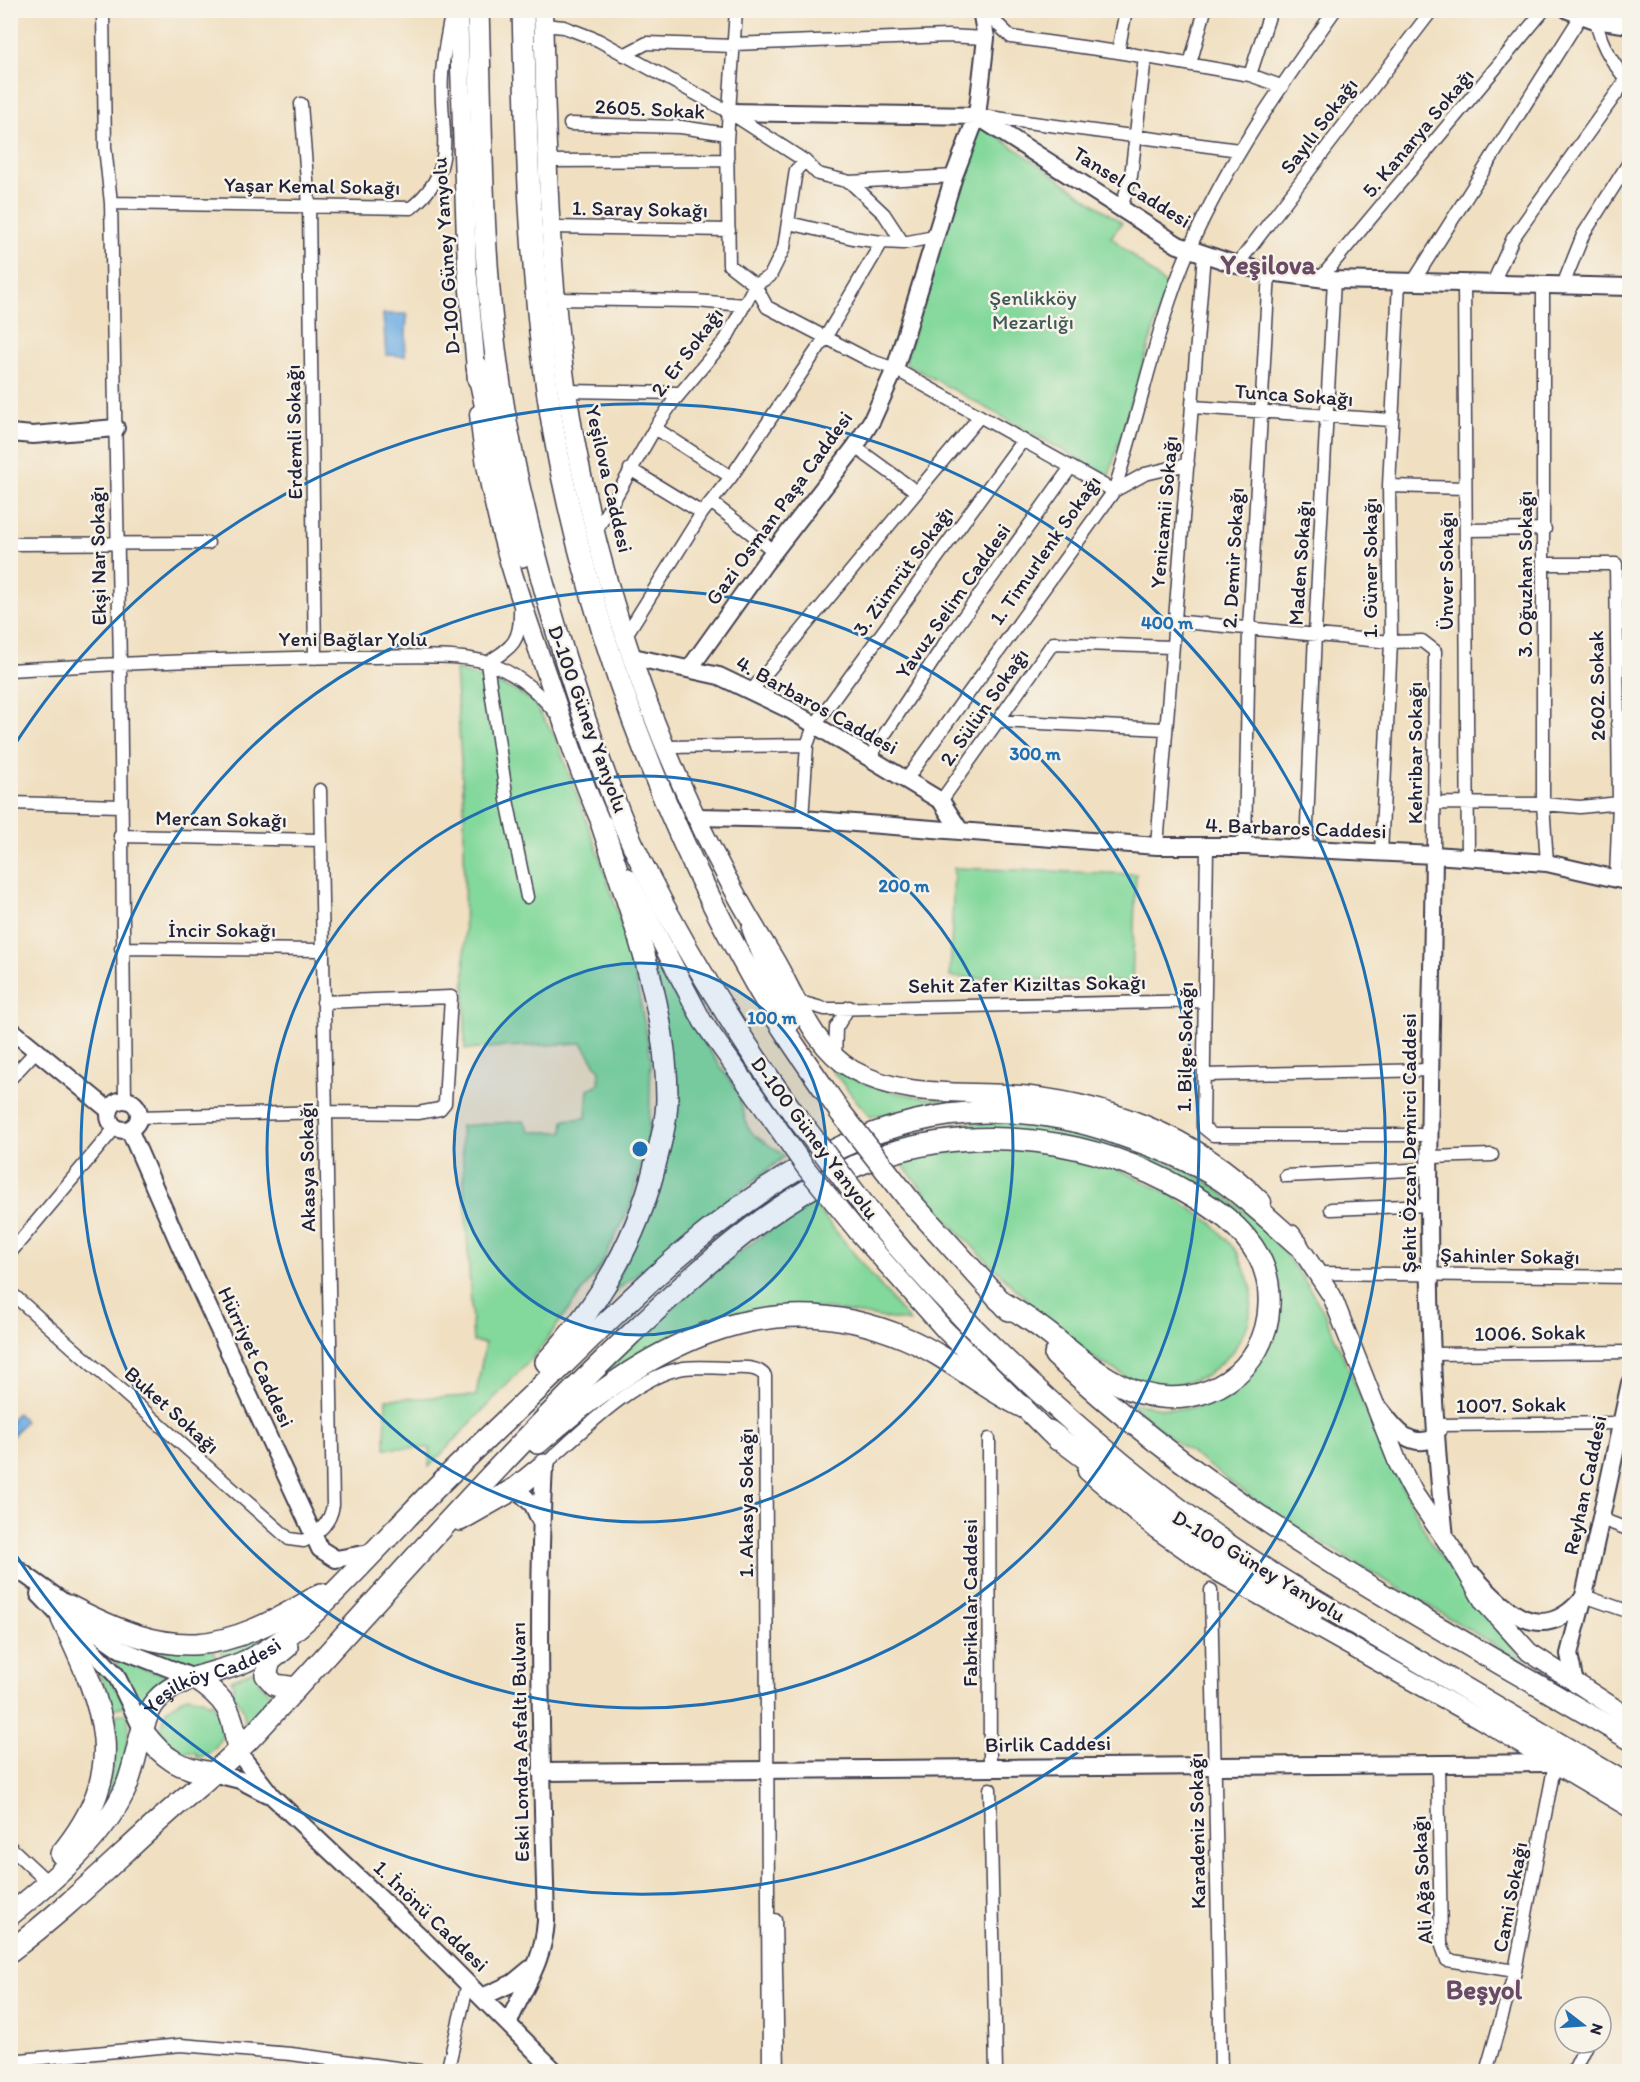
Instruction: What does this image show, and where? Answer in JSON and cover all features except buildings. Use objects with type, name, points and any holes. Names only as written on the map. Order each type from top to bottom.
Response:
[{"type":"highway","points":[[478,10],[485,229],[500,383],[530,536],[554,624],[600,760],[643,866],[723,1007],[792,1111],[914,1267],[992,1348],[1112,1456],[1228,1544],[1629,1786]]},
{"type":"highway","points":[[523,10],[529,190],[542,351],[557,448],[580,548],[631,710],[684,845],[755,982],[801,1056],[841,1113],[910,1202],[999,1300],[1078,1377],[1133,1423],[1194,1472],[1266,1522],[1393,1602],[1629,1738]]},
{"type":"highway","points":[[477,366],[509,516],[525,568],[542,606],[554,624]]},
{"type":"highway","points":[[458,1466],[578,1326],[600,1296],[638,1222],[660,1144],[667,1099],[659,1025],[635,925],[602,825]]},
{"type":"highway","points":[[753,929],[801,1056]]},
{"type":"highway","points":[[458,1466],[620,1307],[731,1212],[795,1170],[830,1152],[863,1136],[911,1121],[957,1114],[1006,1112],[1057,1118],[1107,1130],[1166,1150],[1218,1178],[1297,1244]]},
{"type":"highway","points":[[477,1492],[583,1379],[722,1253],[810,1190],[849,1170],[905,1149],[957,1141],[1010,1139],[1059,1144],[1133,1166],[1173,1184],[1231,1220],[1258,1254],[1266,1271],[1269,1298],[1268,1322],[1262,1340],[1242,1370],[1217,1389],[1187,1398],[1139,1393],[1110,1380],[999,1300]]},
{"type":"highway","points":[[477,1492],[504,1473],[611,1383],[653,1356],[704,1333],[763,1319],[833,1319],[903,1337],[946,1358],[1001,1396],[1023,1407]]},
{"type":"highway","points":[[1049,1431],[1149,1508],[1261,1584],[1340,1627],[1422,1663]]},
{"type":"highway","points":[[439,1532],[516,1488],[544,1465]]},
{"type":"highway","name":"Yeşilköy Caddesi","points":[[12,1914],[75,1856],[111,1815],[133,1772],[147,1717],[156,1701],[180,1683],[248,1660],[283,1640],[375,1552],[458,1466]]},
{"type":"highway","name":"Yeşilköy Caddesi","points":[[10,1951],[69,1903],[238,1752],[477,1492]]},
{"type":"highway","points":[[65,1612],[140,1637],[162,1642],[197,1644],[230,1639],[266,1626],[349,1577]]},
{"type":"highway","points":[[12,1914],[75,1836],[96,1793],[105,1755],[102,1715],[65,1612]]},
{"type":"highway","points":[[296,1688],[275,1685],[269,1680],[266,1669],[270,1661],[288,1646],[302,1624]]},
{"type":"highway","points":[[194,1678],[218,1694],[228,1707],[235,1730],[238,1752]]},
{"type":"highway","points":[[144,1732],[166,1759],[176,1764],[212,1773]]},
{"type":"main road","name":"D-100 Güney Yanyolu","points":[[458,10],[467,268],[485,470],[518,592],[563,723],[602,825],[703,1022],[806,1168],[858,1232],[945,1330],[1049,1431],[1066,1452],[1130,1509],[1194,1556],[1254,1593],[1480,1719],[1629,1808]]},
{"type":"main road","name":"Yeşilova Caddesi","points":[[543,18],[556,299],[567,391],[580,464],[596,531],[633,657],[676,776],[753,929],[793,993],[814,1032],[835,1058]]},
{"type":"main road","points":[[835,1058],[874,1080],[907,1089],[1062,1100],[1120,1116],[1173,1136],[1244,1184],[1285,1225],[1332,1296],[1398,1463],[1415,1495],[1459,1559],[1484,1602],[1504,1627],[1529,1652],[1629,1718]]},
{"type":"street","name":"Ekşi Nar Sokağı","points":[[104,10],[105,147],[111,203],[116,428],[124,1101]]},
{"type":"street","name":"Yaşar Kemal Sokağı","points":[[111,203],[411,208],[428,194],[439,176],[446,142],[442,76],[452,10]]},
{"type":"street","points":[[736,10],[727,134],[729,265],[755,285],[767,307],[869,360],[895,369],[1114,491],[1145,474],[1188,464]]},
{"type":"street","points":[[977,116],[986,38],[982,10]]},
{"type":"street","points":[[982,10],[1011,37],[1190,64],[1250,75],[1281,86]]},
{"type":"street","points":[[1118,52],[1126,10]]},
{"type":"street","points":[[1190,64],[1205,10]]},
{"type":"street","points":[[1250,75],[1271,10]]},
{"type":"street","name":"1. Timurlenk Sokağı","points":[[906,780],[1114,491],[1132,436],[1154,348],[1239,150],[1335,10]]},
{"type":"street","name":"Sayılı Sokağı","points":[[1237,265],[1432,10]]},
{"type":"street","name":"5. Kanarya Sokağı","points":[[1327,280],[1544,10]]},
{"type":"street","points":[[1585,14],[1629,24]]},
{"type":"street","points":[[1493,283],[1513,238],[1628,82],[1607,54],[1585,14]]},
{"type":"street","name":"1. Güner Sokağı","points":[[1381,854],[1390,642],[1391,420],[1406,282],[1585,14]]},
{"type":"street","points":[[543,18],[581,32],[729,112],[805,161],[818,174],[850,182],[954,176]]},
{"type":"street","points":[[624,55],[647,43],[734,45],[947,36],[986,38]]},
{"type":"street","points":[[1121,208],[1131,176],[1145,57]]},
{"type":"street","name":"Erdemli Sokağı","points":[[301,104],[309,205],[315,658]]},
{"type":"street","points":[[729,112],[977,116],[1239,150]]},
{"type":"street","name":"Tansel Caddesi","points":[[977,116],[1178,245],[1237,265],[1327,280],[1629,287]]},
{"type":"street","name":"Gazi Osman Paşa Caddesi","points":[[690,668],[774,551],[855,447],[872,420],[895,369],[934,237],[977,116]]},
{"type":"street","name":"2605. Sokak","points":[[570,124],[681,127],[727,134]]},
{"type":"street","points":[[548,161],[728,160]]},
{"type":"street","name":"2. Er Sokağı","points":[[596,531],[655,428],[680,393],[726,339],[755,285],[770,276],[784,248],[796,170],[805,161]]},
{"type":"street","points":[[1563,285],[1583,235],[1629,161]]},
{"type":"street","points":[[850,182],[884,214],[903,243]]},
{"type":"street","points":[[789,223],[853,238],[882,242],[903,243],[934,237]]},
{"type":"street","name":"1. Saray Sokağı","points":[[551,227],[729,230]]},
{"type":"street","points":[[626,635],[702,513],[731,477],[825,338],[882,242]]},
{"type":"street","name":"Yenicamii Sokağı","points":[[1157,846],[1164,729],[1193,407],[1197,251]]},
{"type":"street","name":"2. Demir Sokağı","points":[[1245,846],[1249,629],[1269,272]]},
{"type":"street","name":"Maden Sokağı","points":[[1306,848],[1315,633],[1329,417],[1327,280]]},
{"type":"street","name":"Ünver Sokağı","points":[[1464,283],[1468,859]]},
{"type":"street","name":"3. Oğuzhan Sokağı","points":[[1543,285],[1545,529],[1543,804],[1547,864]]},
{"type":"street","points":[[556,299],[696,301],[744,305]]},
{"type":"street","points":[[567,391],[680,393]]},
{"type":"street","name":"Tunca Sokağı","points":[[1193,407],[1391,420]]},
{"type":"street","points":[[752,690],[980,416]]},
{"type":"street","points":[[10,433],[33,435],[116,428]]},
{"type":"street","points":[[655,428],[731,477]]},
{"type":"street","name":"3. Zümrüt Sokağı","points":[[802,819],[807,745],[814,726],[1023,440]]},
{"type":"street","points":[[855,447],[917,492]]},
{"type":"street","name":"Yavuz Selim Caddesi","points":[[869,758],[947,640],[1071,467]]},
{"type":"street","points":[[630,469],[702,513]]},
{"type":"street","points":[[1389,486],[1465,488]]},
{"type":"street","points":[[711,502],[774,551]]},
{"type":"street","points":[[1466,530],[1545,529]]},
{"type":"street","points":[[10,544],[208,543]]},
{"type":"street","name":"2602. Sokak","points":[[1545,564],[1616,564],[1616,659],[1623,724],[1623,880]]},
{"type":"street","points":[[518,592],[520,630],[508,650],[487,663],[507,800],[527,897]]},
{"type":"street","points":[[1173,621],[1390,642]]},
{"type":"street","name":"Kehribar Sokağı","points":[[1390,642],[1422,641],[1435,651],[1434,855]]},
{"type":"street","name":"2. Sülün Sokağı","points":[[941,801],[1053,643],[1171,647]]},
{"type":"street","points":[[1616,659],[1629,655]]},
{"type":"street","name":"Yeni Bağlar Yolu","points":[[10,670],[315,658],[421,657],[487,663],[518,678],[534,690],[563,723]]},
{"type":"street","name":"4. Barbaros Caddesi","points":[[633,657],[719,676],[752,690],[941,801],[958,829]]},
{"type":"street","points":[[998,721],[1164,729]]},
{"type":"street","points":[[667,747],[807,745]]},
{"type":"street","name":"Akasya Sokağı","points":[[313,1536],[324,1528],[331,1517],[333,1505],[320,790]]},
{"type":"street","points":[[1434,804],[1543,804],[1580,807],[1624,802]]},
{"type":"street","points":[[10,803],[120,806]]},
{"type":"street","name":"4. Barbaros Caddesi","points":[[695,817],[802,819],[958,829],[1157,846],[1245,846],[1434,855],[1547,864],[1623,880]]},
{"type":"street","name":"Mercan Sokağı","points":[[120,836],[321,840]]},
{"type":"street","name":"1. Bilge Sokağı","points":[[1207,847],[1203,1126],[1213,1135],[1430,1135]]},
{"type":"street","name":"Şehit Özcan Demirci Caddesi","points":[[1434,855],[1430,1135],[1432,1354],[1444,1537]]},
{"type":"street","name":"İncir Sokağı","points":[[121,948],[322,950]]},
{"type":"street","name":"Sehit Zafer Kiziltas Sokağı","points":[[793,993],[800,1002],[825,1009],[1205,1001]]},
{"type":"street","points":[[10,1253],[128,1125],[136,1108],[124,1101],[115,1103],[110,1111],[110,1120],[128,1125],[326,1112],[418,1113],[440,1108],[446,1103],[451,996],[323,1002]]},
{"type":"street","points":[[835,1058],[836,1028],[849,1007]]},
{"type":"street","points":[[10,1029],[110,1111]]},
{"type":"street","points":[[10,1079],[36,1051]]},
{"type":"street","points":[[1205,1075],[1431,1070]]},
{"type":"street","name":"Hürriyet Caddesi","points":[[128,1125],[181,1248],[313,1536],[325,1554],[336,1560],[375,1552]]},
{"type":"street","points":[[1286,1176],[1492,1155]]},
{"type":"street","points":[[1331,1209],[1430,1205]]},
{"type":"street","name":"Şahinler Sokağı","points":[[1318,1273],[1629,1277]]},
{"type":"street","name":"Buket Sokağı","points":[[10,1292],[289,1539],[304,1541],[313,1536]]},
{"type":"street","name":"1006. Sokak","points":[[1432,1354],[1629,1352]]},
{"type":"street","name":"1. Akasya Sokağı","points":[[544,1465],[608,1408],[667,1373],[684,1368],[749,1368],[761,1371],[765,1376],[769,2072]]},
{"type":"street","name":"Reyhan Caddesi","points":[[1575,1684],[1569,1654],[1623,1435],[1629,1383]]},
{"type":"street","points":[[1374,1400],[1396,1431],[1405,1437],[1427,1441],[1434,1438],[1437,1428]]},
{"type":"street","name":"1007. Sokak","points":[[1437,1428],[1623,1435]]},
{"type":"street","name":"Fabrikalar Caddesi","points":[[989,1439],[990,1767]]},
{"type":"street","name":"Eski Londra Asfaltı Bulvarı","points":[[508,2024],[539,1962],[544,1947],[546,1922],[540,1520],[544,1465]]},
{"type":"street","points":[[516,1488],[533,1505],[540,1520]]},
{"type":"street","points":[[1601,1519],[1629,1530]]},
{"type":"street","points":[[1459,1559],[1506,1607],[1533,1621],[1554,1621],[1568,1616],[1584,1596],[1629,1612]]},
{"type":"street","points":[[10,1564],[65,1612],[116,1675],[144,1732]]},
{"type":"street","name":"Karadeniz Sokağı","points":[[1211,1590],[1221,2072]]},
{"type":"street","points":[[65,1612],[120,1649],[194,1678]]},
{"type":"street","points":[[1608,1705],[1629,1708]]},
{"type":"street","points":[[238,1752],[272,1796]]},
{"type":"street","name":"Birlik Caddesi","points":[[542,1772],[1555,1763]]},
{"type":"street","name":"Cami Sokağı","points":[[1486,2072],[1515,1971],[1555,1763]]},
{"type":"street","name":"Ali Ağa Sokağı","points":[[1438,1765],[1441,1943],[1447,1960],[1515,1971]]},
{"type":"street","points":[[212,1773],[240,1780],[272,1796]]},
{"type":"street","points":[[990,1789],[996,2072]]},
{"type":"street","name":"1. İnönü Caddesi","points":[[272,1796],[468,1983],[556,2072]]},
{"type":"street","points":[[10,1847],[41,1876]]},
{"type":"street","name":"1. Akasya Sokağı","points":[[769,1886],[774,1897],[778,2072]]},
{"type":"street","points":[[482,1997],[513,1983],[539,1962]]},
{"type":"street","points":[[447,2072],[468,1983]]},
{"type":"street","points":[[10,2061],[181,2045],[291,2054],[427,2072]]},
{"type":"street","points":[[1574,2072],[1582,2055]]},
{"type":"green space","name":"Şenlikköy Mezarlığı","points":[[976,121],[1122,223],[1111,237],[1167,286],[1109,476],[905,363]]},
{"type":"green space","points":[[455,669],[514,690],[531,700],[555,736],[600,857],[631,954],[651,1058],[649,1132],[630,1207],[600,1267],[536,1354],[429,1467],[430,1448],[385,1448],[386,1399],[476,1396],[485,1343],[473,1342],[461,1126],[524,1121],[531,1132],[563,1132],[564,1120],[586,1118],[588,1089],[599,1084],[600,1071],[582,1043],[465,1049],[464,806]]},
{"type":"green space","points":[[954,868],[1136,874],[1132,983],[950,977]]},
{"type":"green space","points":[[652,953],[685,1015],[738,1092],[747,1126],[754,1135],[785,1156],[611,1295],[668,1155]]},
{"type":"green space","points":[[830,1068],[861,1082],[892,1091],[956,1102],[870,1117]]},
{"type":"green space","points":[[1018,1122],[1123,1141],[1204,1179],[1265,1227],[1304,1280],[1324,1312],[1380,1442],[1432,1545],[1468,1594],[1527,1664],[1278,1517],[1171,1438],[1129,1402],[1177,1409],[1196,1407],[1216,1398],[1226,1388],[1279,1301],[1279,1286],[1268,1252],[1120,1151],[889,1146],[883,1140],[960,1123]]},
{"type":"green space","points":[[973,1147],[1048,1151],[1118,1169],[1168,1193],[1212,1223],[1238,1253],[1252,1289],[1249,1322],[1233,1352],[1206,1376],[1167,1387],[1127,1377],[1090,1356],[1032,1305],[952,1226],[901,1163],[926,1155]]},
{"type":"green space","points":[[811,1201],[910,1322],[828,1309],[783,1308],[579,1395],[666,1313],[728,1260]]},
{"type":"green space","points":[[279,1630],[249,1649],[222,1659],[221,1649]]},
{"type":"green space","points":[[113,1637],[215,1650],[216,1660],[186,1661],[162,1658]]},
{"type":"green space","points":[[95,1642],[133,1666],[169,1676],[158,1682],[145,1698],[137,1699],[125,1675]]},
{"type":"green space","points":[[89,1655],[99,1661],[126,1706],[112,1709],[106,1689]]},
{"type":"green space","points":[[258,1669],[259,1683],[272,1695],[246,1727],[243,1709],[230,1689],[234,1688],[231,1680]]},
{"type":"green space","points":[[187,1696],[203,1699],[209,1704],[212,1701],[224,1725],[216,1746],[209,1753],[198,1758],[196,1753],[178,1751],[166,1740],[163,1742],[161,1729],[166,1710]]},
{"type":"green space","points":[[128,1713],[127,1743],[122,1769],[111,1794],[95,1819],[105,1794],[115,1756],[115,1715]]},
{"type":"water","points":[[383,314],[407,314],[405,356],[386,355]]},
{"type":"water","points":[[17,1413],[25,1421],[11,1438],[11,1420]]},
{"type":"district","name":"Yeşilova","points":[[1268,265]]},
{"type":"district","name":"Beşyol","points":[[1484,1990]]}]
